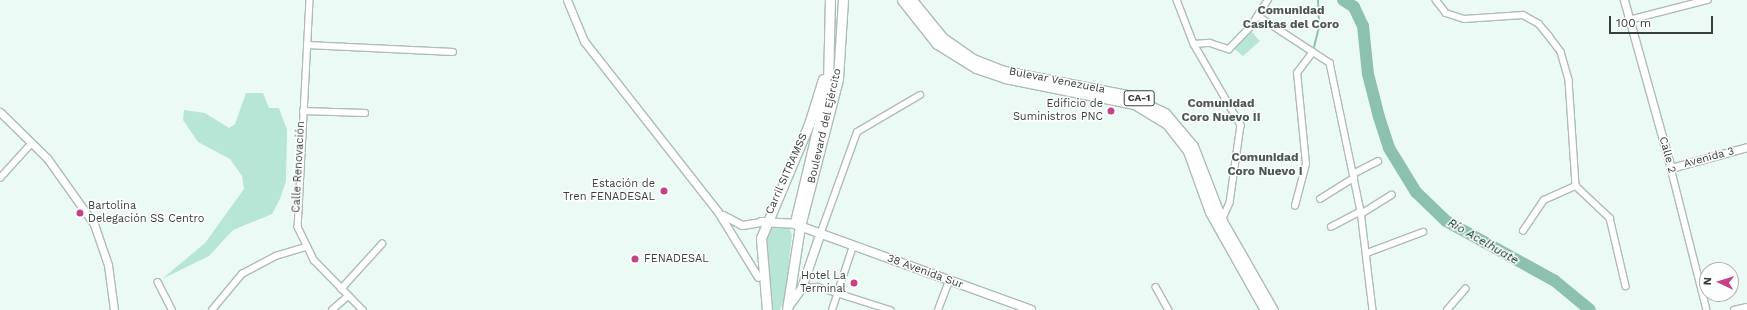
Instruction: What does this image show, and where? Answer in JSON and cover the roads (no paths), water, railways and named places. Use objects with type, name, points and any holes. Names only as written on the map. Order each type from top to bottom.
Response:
[{"type":"main road","name":"Carril SITRAMSS","points":[[797,225],[825,100],[831,39],[830,0]]},
{"type":"main road","name":"Boulevard del Ejército","points":[[797,225],[838,79],[843,0]]},
{"type":"main road","name":"Bulevar Venezuela","points":[[902,0],[937,44],[976,68],[1005,78],[1124,101],[1160,118],[1188,151],[1210,212],[1265,310]]},
{"type":"main road","name":"Bulevar Venezuela","points":[[912,0],[942,38],[985,65],[1127,95],[1161,110],[1194,146],[1222,221],[1273,310]]},
{"type":"main road","name":"Carril SITRAMSS","points":[[767,310],[759,246],[764,221],[809,124],[831,39]]},
{"type":"main road","name":"38 Avenida Sur","points":[[764,221],[797,225],[820,235],[1030,310]]},
{"type":"main road","points":[[762,310],[754,241],[764,221]]},
{"type":"main road","points":[[786,309],[797,225]]},
{"type":"main road","points":[[786,309],[802,288],[820,235]]},
{"type":"street","name":"Calle Renovación","points":[[310,0],[296,217],[305,247],[341,289],[363,310]]},
{"type":"street","points":[[567,0],[584,41],[718,212],[758,277]]},
{"type":"street","points":[[1177,0],[1194,44],[1241,124],[1230,203],[1222,221]]},
{"type":"street","points":[[1194,44],[1210,43],[1229,49],[1258,16],[1268,0]]},
{"type":"street","points":[[1436,0],[1446,13],[1464,19],[1523,15],[1538,24],[1561,52],[1569,80],[1576,186],[1610,218],[1626,286]]},
{"type":"street","name":"Calle 2","points":[[1624,0],[1671,168],[1707,310]]},
{"type":"street","points":[[1629,20],[1706,0]]},
{"type":"street","points":[[1258,16],[1330,65],[1361,213],[1373,310]]},
{"type":"street","points":[[307,45],[453,52]]},
{"type":"street","points":[[1295,206],[1306,164],[1297,73],[1313,52]]},
{"type":"street","points":[[820,235],[857,132],[920,95]]},
{"type":"street","points":[[303,111],[365,113]]},
{"type":"street","points":[[0,112],[32,143],[72,190],[94,224],[108,265],[114,310]]},
{"type":"street","points":[[0,178],[32,143]]},
{"type":"street","name":"Avenida 3","points":[[1671,168],[1747,147]]},
{"type":"street","points":[[1320,199],[1378,161]]},
{"type":"street","points":[[1523,231],[1544,200],[1576,186]]},
{"type":"street","points":[[1331,227],[1361,213],[1392,195]]},
{"type":"street","points":[[718,212],[742,225],[764,221]]},
{"type":"street","points":[[1367,253],[1423,232]]},
{"type":"street","points":[[341,289],[382,244]]},
{"type":"street","points":[[832,310],[853,246]]},
{"type":"street","points":[[212,310],[242,274],[276,256],[305,247]]},
{"type":"street","points":[[938,310],[949,281]]},
{"type":"street","points":[[158,282],[172,310]]},
{"type":"street","points":[[1156,287],[1169,310]]},
{"type":"street","points":[[802,288],[838,293],[890,310]]},
{"type":"street","points":[[1448,310],[1465,289]]},
{"type":"street","points":[[332,310],[348,296]]},
{"type":"street","points":[[1734,310],[1747,307]]},
{"type":"waterway","points":[[1314,47],[1319,27],[1318,0]]},
{"type":"waterway","name":"Río Acelhuate","points":[[1343,0],[1354,7],[1363,26],[1368,74],[1389,148],[1416,192],[1446,221],[1555,281],[1590,310]]},
{"type":"place","name":"Edificio de Suministros PNC","points":[[1111,111]]},
{"type":"place","name":"Estación de Tren FENADESAL","points":[[664,191]]},
{"type":"place","name":"Bartolina Delegación SS Centro","points":[[80,213]]},
{"type":"place","name":"FENADESAL","points":[[635,259]]},
{"type":"place","name":"Hotel La Terminal","points":[[854,283]]},
{"type":"district","name":"Comunidad Casitas del Coro","points":[[1291,18]]},
{"type":"district","name":"Comunidad Coro Nuevo II","points":[[1221,111]]},
{"type":"district","name":"Comunidad Coro Nuevo I","points":[[1265,165]]}]
